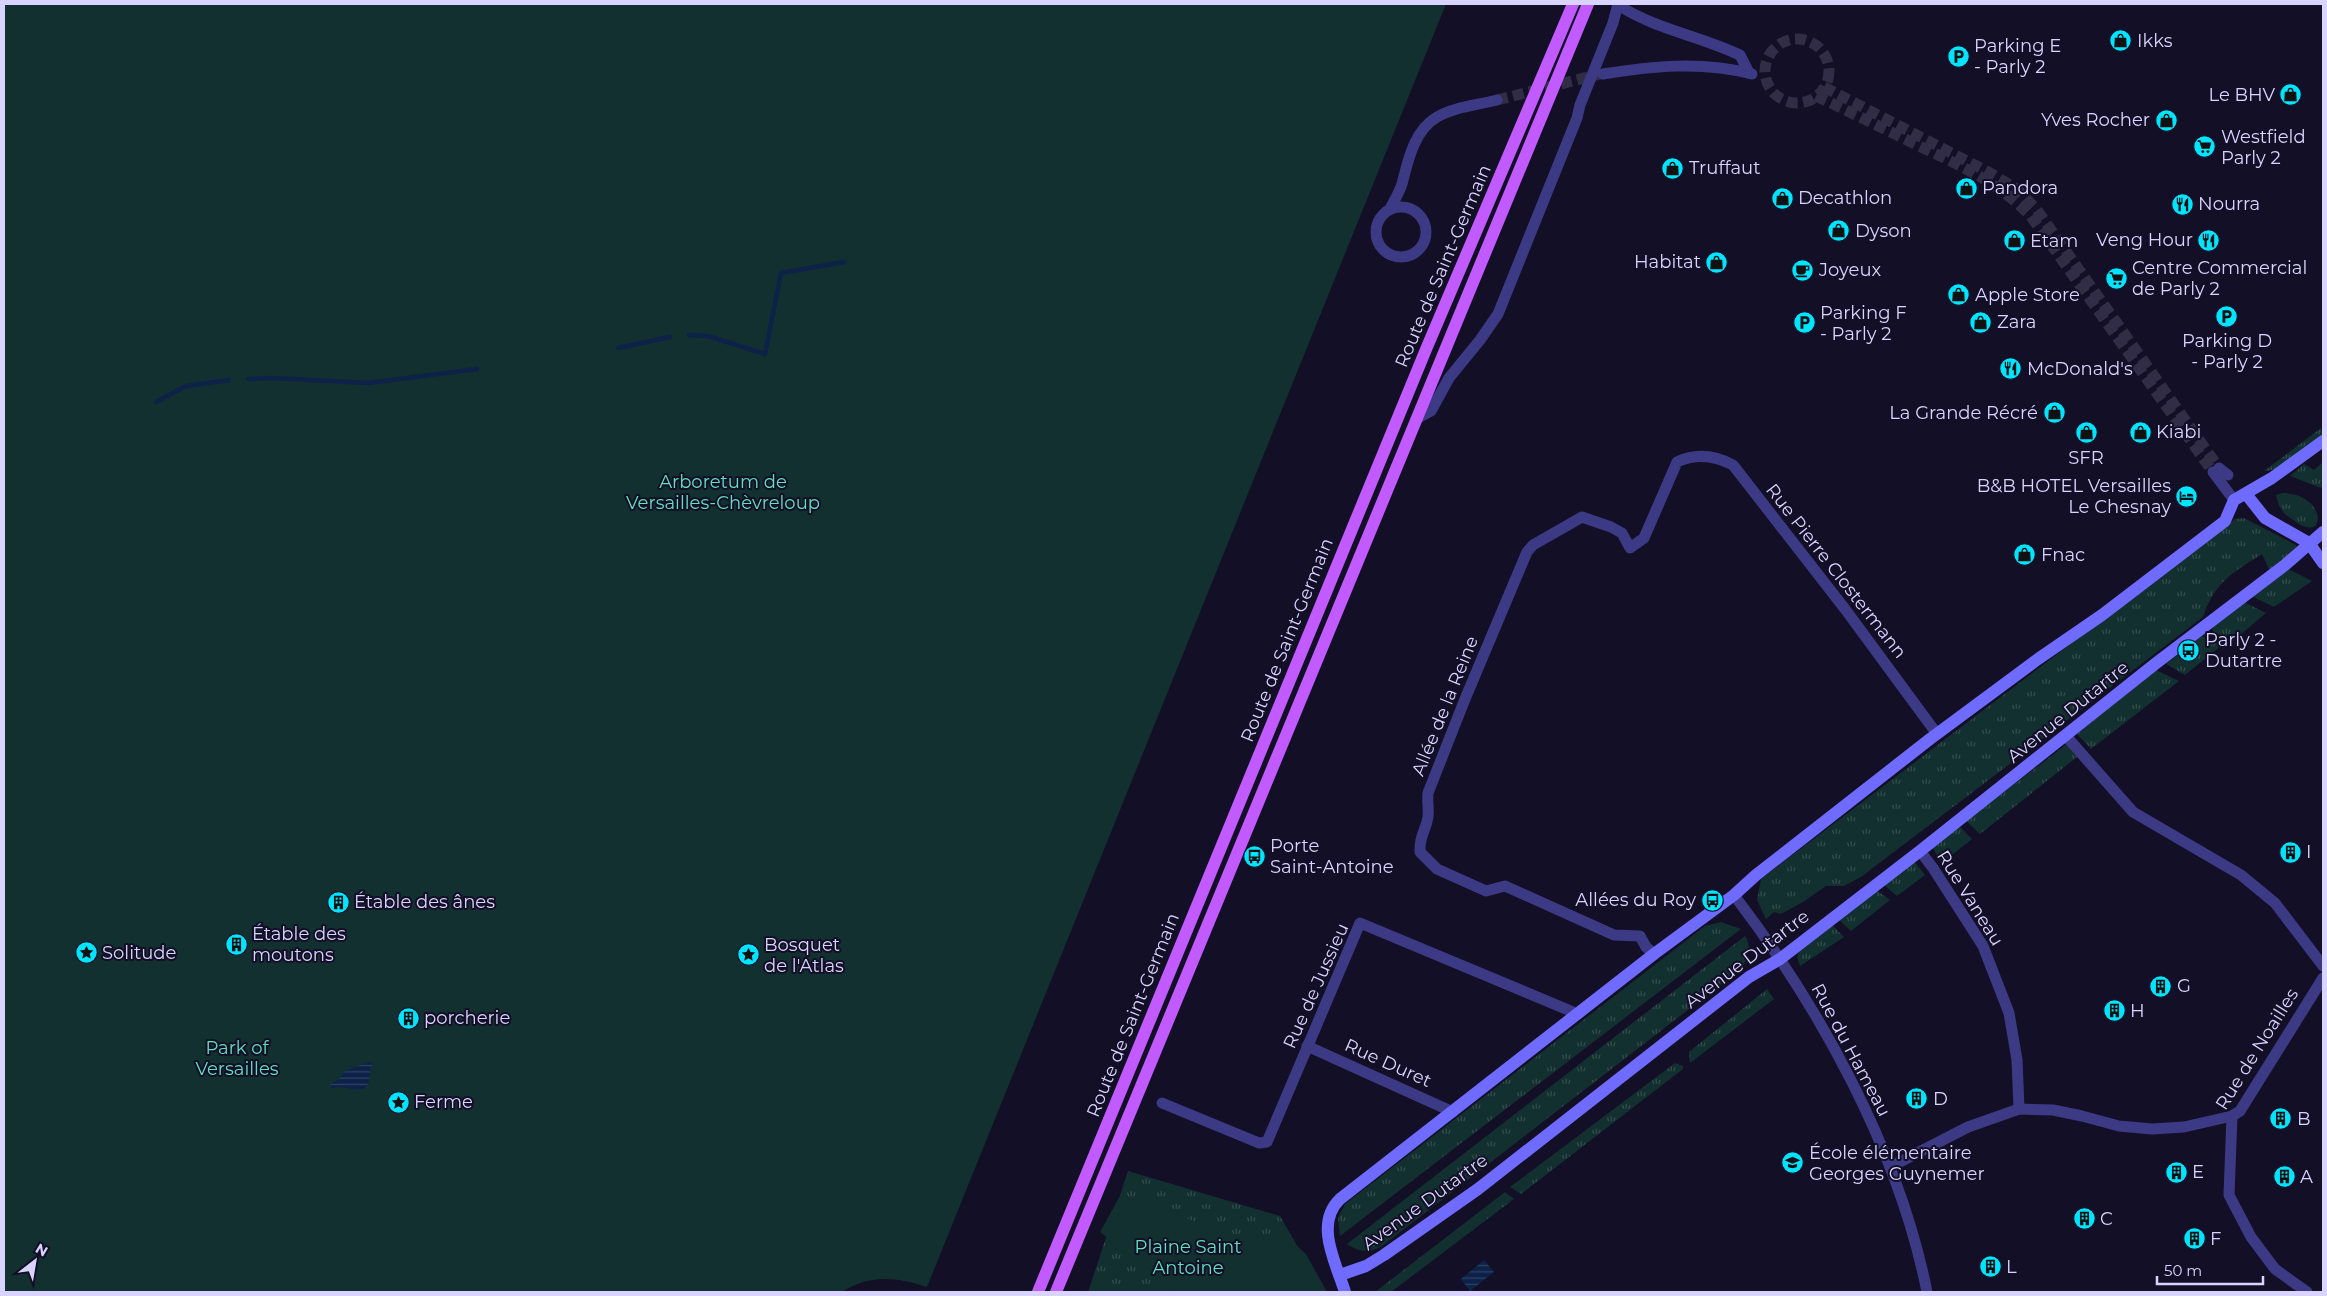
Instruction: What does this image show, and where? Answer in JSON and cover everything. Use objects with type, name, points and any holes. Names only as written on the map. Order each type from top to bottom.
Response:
[{"type":"main road","name":"Route de Saint-Germain","points":[[1038,1292],[1427,347],[1573,4]]},
{"type":"main road","name":"Route de Saint-Germain","points":[[1056,1292],[1588,4]]},
{"type":"main road","points":[[1346,1292],[1327,1232],[1327,1221],[1333,1206],[1654,954],[1734,895],[1756,875],[1937,734],[2038,659],[2102,615],[2225,521],[2234,500],[2246,494],[2323,441]]},
{"type":"main road","points":[[2246,494],[2265,518]]},
{"type":"main road","points":[[2234,500],[2309,543],[2323,563]]},
{"type":"main road","name":"Avenue Dutartre","points":[[1340,1275],[1366,1266],[1384,1255],[1478,1189],[1749,977],[1780,958],[1920,851],[2155,664],[2285,565],[2323,532]]},
{"type":"street","points":[[1418,418],[1431,411],[1449,378],[1480,340],[1498,314],[1570,135],[1613,23],[1618,4],[1632,13],[1667,28],[1740,55],[1751,74],[1705,66],[1658,66],[1602,74]]},
{"type":"street","points":[[1402,185],[1413,210],[1424,221],[1426,228],[1424,243],[1413,254],[1397,257],[1384,251],[1376,239],[1375,232],[1379,218],[1390,209],[1402,185],[1403,176],[1418,135],[1428,123],[1437,117],[1452,111],[1497,100]]},
{"type":"street","points":[[1390,209],[1398,207],[1413,210]]},
{"type":"street","name":"Rue Pierre Clostermann","points":[[1690,455],[1718,457],[1733,465],[1845,609],[1937,734]]},
{"type":"street","name":"Allée de la Reine","points":[[1654,954],[1646,947],[1640,936],[1614,935],[1505,886],[1486,891],[1437,869],[1420,852],[1420,838],[1428,817],[1426,805],[1428,794],[1465,699],[1527,552],[1534,545],[1582,517],[1611,526],[1622,533],[1630,548],[1644,538],[1677,462],[1690,455]]},
{"type":"street","points":[[2220,471],[2234,500]]},
{"type":"street","points":[[2066,736],[2133,812],[2241,875],[2275,903],[2323,966]]},
{"type":"street","name":"Rue Vaneau","points":[[1920,851],[1983,946],[2009,1013],[2017,1060],[2019,1109]]},
{"type":"street","name":"Rue du Hameau","points":[[1734,895],[1780,958],[1822,1026],[1890,1167],[1927,1292]]},
{"type":"street","name":"Rue de Jussieu","points":[[1162,1103],[1259,1143],[1267,1142],[1360,923],[1578,1014]]},
{"type":"street","name":"Rue de Noailles","points":[[2307,1292],[2275,1269],[2251,1237],[2229,1195],[2232,1116],[2240,1111],[2323,978]]},
{"type":"street","name":"Rue Duret","points":[[1307,1046],[1453,1112]]},
{"type":"street","points":[[1890,1167],[1968,1127],[2019,1109],[2053,1110],[2119,1126],[2152,1129],[2184,1128],[2232,1116]]},
{"type":"green space","name":"Arboretum de Versailles-Chèvreloup","points":[[4,4],[1446,4],[927,1287],[894,1279],[883,1279],[863,1282],[842,1292],[4,1292]]},
{"type":"green space","points":[[2321,428],[2323,434],[2295,457],[2278,467],[2264,471]]},
{"type":"green space","points":[[2323,462],[2323,485],[2321,488],[2290,476],[2304,464],[2314,470]]},
{"type":"green space","points":[[2283,493],[2297,495],[2308,501],[2315,508],[2318,516],[2317,523],[2313,527],[2306,527],[2285,514],[2280,508],[2276,495]]},
{"type":"green space","points":[[2244,518],[2296,545],[2297,549],[2270,571],[2262,554],[2233,573],[2213,595],[2203,617],[1861,877],[1844,886],[1826,886],[1803,902],[1781,914],[1774,912],[1766,919],[1757,900],[1761,879],[2235,519]]},
{"type":"green space","points":[[2288,569],[2312,581],[2274,607],[2251,596]]},
{"type":"green space","points":[[2244,602],[2266,613],[2233,641],[2213,632],[2212,625]]},
{"type":"green space","points":[[2202,636],[2222,645],[2185,675],[2166,664]]},
{"type":"green space","points":[[2156,670],[2179,681],[2091,749],[2077,734]]},
{"type":"green space","points":[[2067,744],[2077,757],[1980,834],[1966,821]]},
{"type":"green space","points":[[1959,826],[1972,839],[1942,863],[1932,847]]},
{"type":"green space","points":[[1913,860],[1925,875],[1897,896],[1883,884]]},
{"type":"green space","points":[[1875,889],[1890,900],[1851,931],[1838,919]]},
{"type":"green space","points":[[1721,922],[1741,929],[1340,1236],[1338,1218],[1345,1204],[1705,926]]},
{"type":"green space","points":[[1831,924],[1844,937],[1800,966],[1797,957],[1801,946]]},
{"type":"green space","points":[[1745,936],[1749,953],[1741,969],[1382,1246],[1364,1251],[1347,1244]]},
{"type":"green space","points":[[1767,989],[1774,999],[1690,1063],[1689,1052]]},
{"type":"green space","points":[[1675,1063],[1683,1066],[1683,1069],[1521,1194],[1510,1187]]},
{"type":"green space","name":"Plaine Saint Antoine","points":[[1128,1171],[1280,1216],[1324,1292],[1088,1292]]},
{"type":"green space","points":[[1505,1192],[1514,1199],[1391,1292],[1375,1292]]},
{"type":"green space","name":"Plaine Saint Antoine","points":[[1121,1194],[1239,1238],[1293,1242],[1306,1254],[1327,1292],[1177,1292],[1100,1232]]},
{"type":"water","points":[[370,1062],[373,1065],[370,1068],[369,1080],[362,1089],[337,1087],[332,1089],[330,1084],[338,1080],[346,1070]]},
{"type":"water","points":[[1484,1260],[1494,1272],[1470,1291],[1461,1279]]},
{"type":"waterway","points":[[689,335],[708,336],[765,354],[781,273],[844,262]]},
{"type":"waterway","points":[[618,348],[670,337]]},
{"type":"waterway","points":[[248,379],[271,378],[368,383],[477,369]]},
{"type":"waterway","points":[[156,402],[186,386],[229,380]]},
{"type":"tunnel","points":[[1797,39],[1815,45],[1823,53],[1829,71],[1823,89],[1815,97],[1797,103],[1779,97],[1771,89],[1765,71],[1771,53],[1779,45],[1797,39]]},
{"type":"tunnel","points":[[1497,100],[1600,74]]},
{"type":"tunnel","points":[[1824,87],[1992,174],[2018,190],[2037,210],[2219,468]]},
{"type":"tunnel","points":[[1816,96],[1976,175],[2004,193],[2030,215],[2213,472]]},
{"type":"place","name":"Ikks","points":[[2121,41]]},
{"type":"place","name":"Parking E - Parly 2","points":[[1958,56]]},
{"type":"place","name":"Le BHV","points":[[2291,95]]},
{"type":"place","name":"Yves Rocher","points":[[2166,120]]},
{"type":"place","name":"Westfield Parly 2","points":[[2205,147]]},
{"type":"place","name":"Truffaut","points":[[1673,168]]},
{"type":"place","name":"Pandora","points":[[1966,188]]},
{"type":"place","name":"Decathlon","points":[[1782,198]]},
{"type":"place","name":"Nourra","points":[[2182,204]]},
{"type":"place","name":"Dyson","points":[[1839,231]]},
{"type":"place","name":"Veng Hour","points":[[2209,240]]},
{"type":"place","name":"Etam","points":[[2014,241]]},
{"type":"place","name":"Habitat","points":[[1717,262]]},
{"type":"place","name":"Joyeux","points":[[1803,270]]},
{"type":"place","name":"Centre Commercial de Parly 2","points":[[2116,278]]},
{"type":"place","name":"Apple Store","points":[[1959,295]]},
{"type":"place","name":"Parking D - Parly 2","points":[[2227,316]]},
{"type":"place","name":"Zara","points":[[1981,322]]},
{"type":"place","name":"Parking F - Parly 2","points":[[1804,323]]},
{"type":"place","name":"McDonald's","points":[[2011,369]]},
{"type":"place","name":"La Grande Récré","points":[[2054,413]]},
{"type":"place","name":"Kiabi","points":[[2140,432]]},
{"type":"place","name":"SFR","points":[[2086,433]]},
{"type":"place","name":"B&B HOTEL Versailles Le Chesnay","points":[[2187,496]]},
{"type":"place","name":"Fnac","points":[[2025,555]]},
{"type":"place","name":"Parly 2 - Dutartre","points":[[2189,650]]},
{"type":"place","name":"I","points":[[2290,852]]},
{"type":"place","name":"Porte Saint-Antoine","points":[[1254,856]]},
{"type":"place","name":"Allées du Roy","points":[[1712,900]]},
{"type":"place","name":"Étable des ânes","points":[[338,902]]},
{"type":"place","name":"Étable des moutons","points":[[236,944]]},
{"type":"place","name":"Solitude","points":[[86,953]]},
{"type":"place","name":"Bosquet de l'Atlas","points":[[748,955]]},
{"type":"place","name":"G","points":[[2161,986]]},
{"type":"place","name":"H","points":[[2114,1011]]},
{"type":"place","name":"porcherie","points":[[408,1018]]},
{"type":"place","name":"D","points":[[1917,1099]]},
{"type":"place","name":"Ferme","points":[[398,1102]]},
{"type":"place","name":"B","points":[[2281,1119]]},
{"type":"place","name":"École élémentaire Georges Guynemer","points":[[1793,1163]]},
{"type":"place","name":"E","points":[[2176,1172]]},
{"type":"place","name":"A","points":[[2284,1177]]},
{"type":"place","name":"C","points":[[2084,1219]]},
{"type":"place","name":"F","points":[[2194,1239]]},
{"type":"place","name":"L","points":[[1990,1267]]},
{"type":"park label","name":"Park of Versailles","points":[[237,1058]]}]
